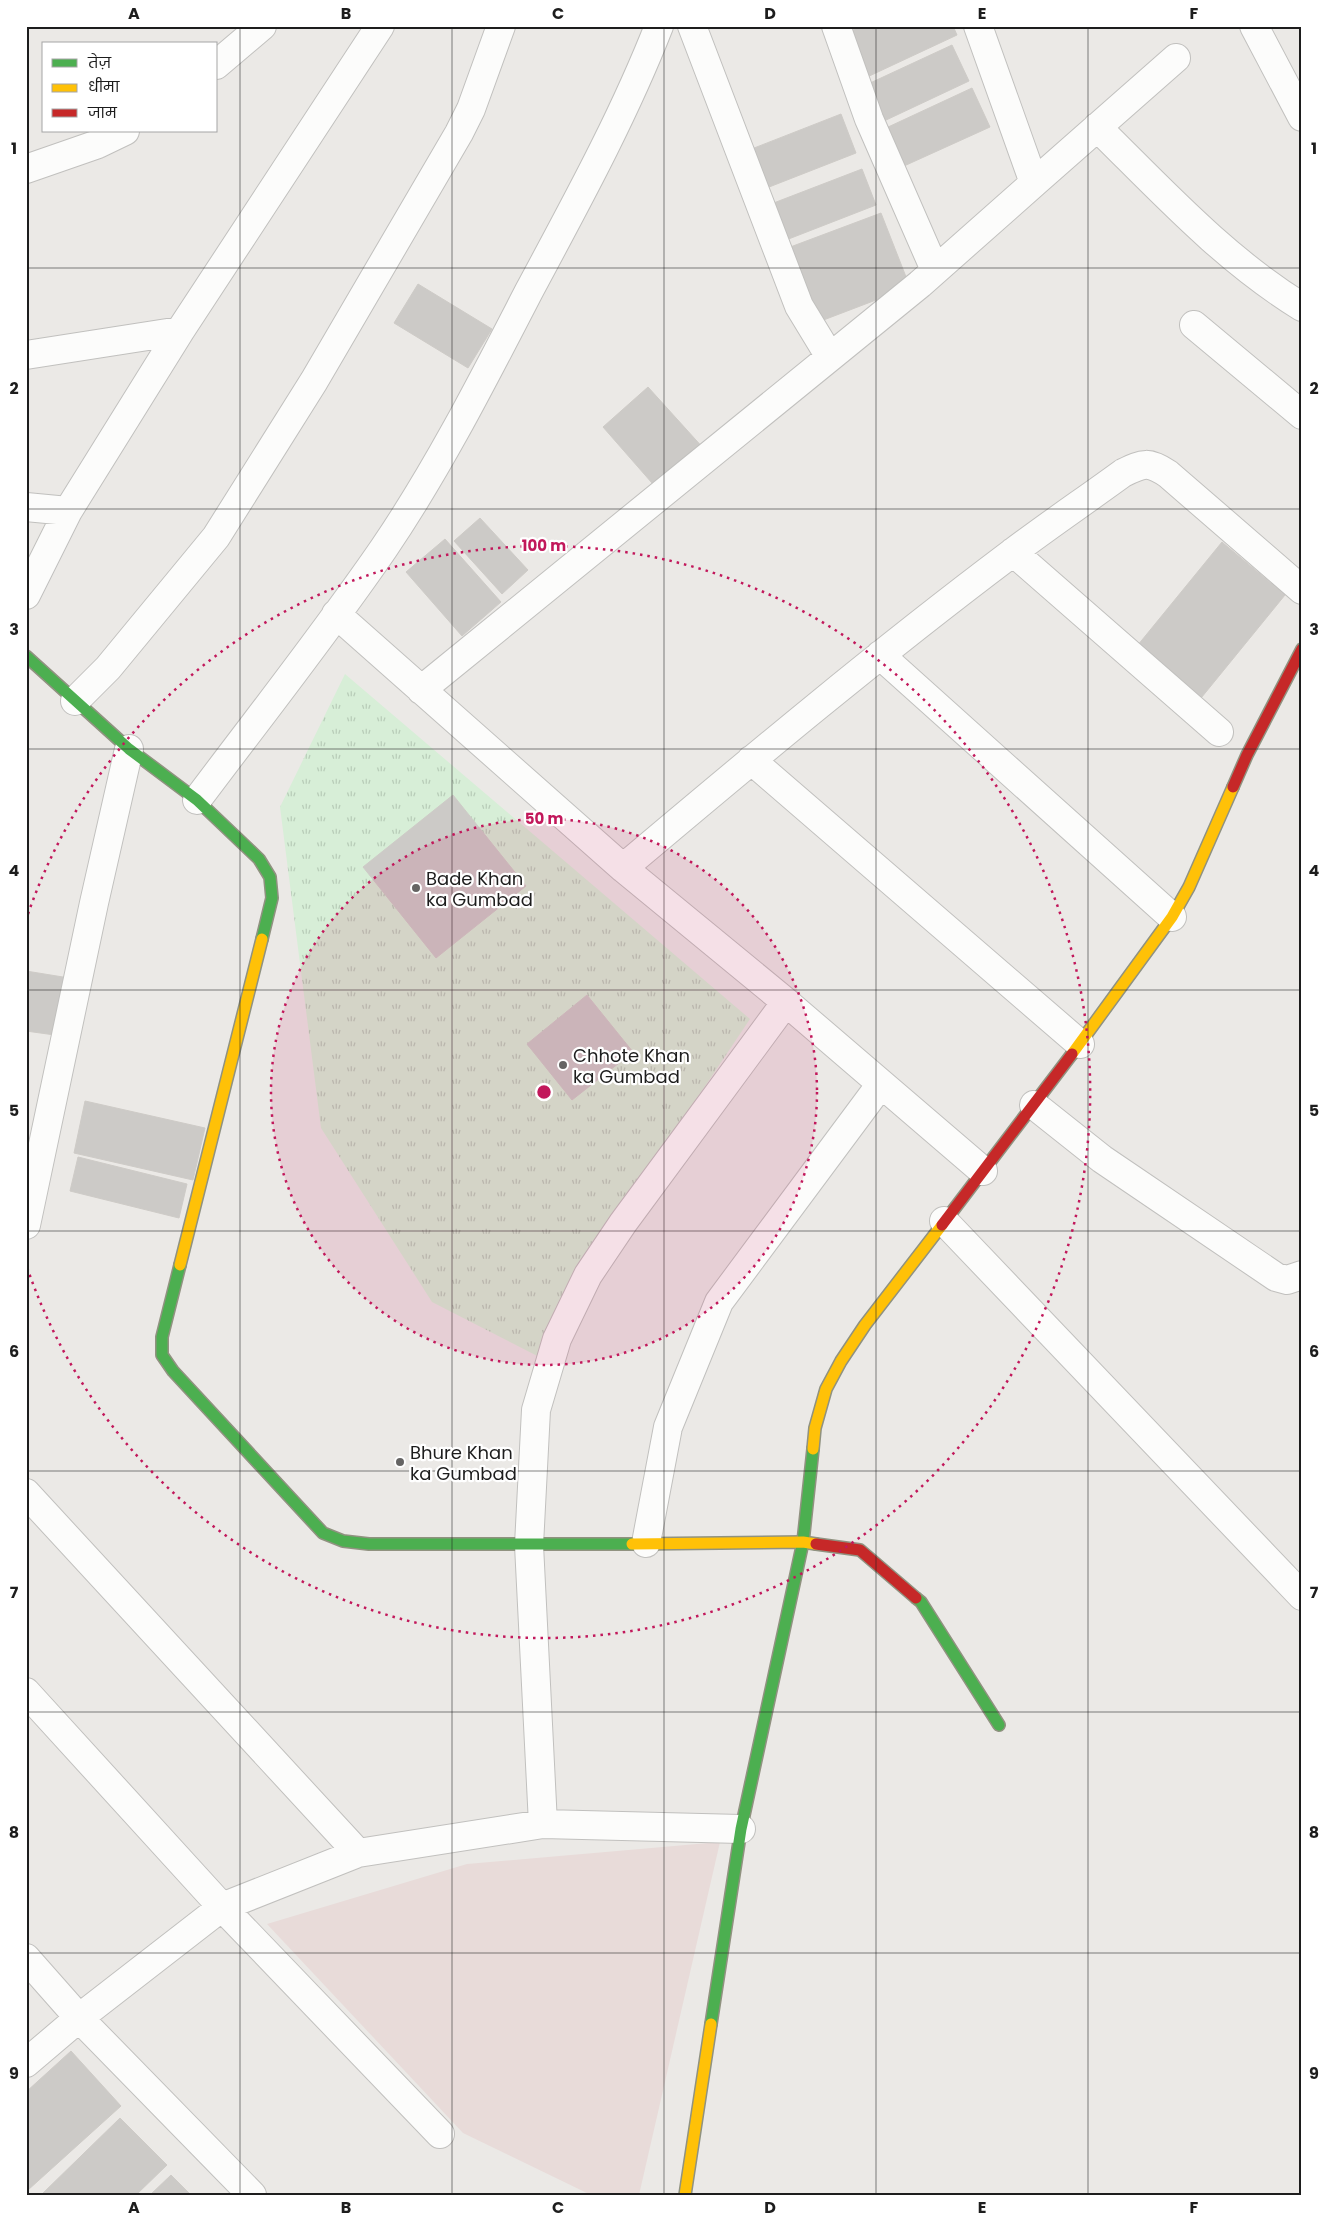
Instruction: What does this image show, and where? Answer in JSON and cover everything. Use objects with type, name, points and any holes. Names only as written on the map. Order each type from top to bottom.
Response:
[{"type":"street","points":[[218,63],[262,26]]},
{"type":"street","points":[[26,595],[68,512],[180,331],[380,26]]},
{"type":"street","points":[[75,701],[108,668],[216,537],[304,397],[459,133],[471,110],[501,26]]},
{"type":"street","points":[[197,800],[336,614],[404,517],[482,380],[586,184],[648,55],[659,26]]},
{"type":"street","points":[[692,26],[799,306],[830,356]]},
{"type":"street","points":[[836,26],[869,119],[935,270]]},
{"type":"street","points":[[978,26],[1034,183]]},
{"type":"street","points":[[1254,26],[1302,117]]},
{"type":"street","points":[[421,690],[935,270],[1176,58]]},
{"type":"street","points":[[1098,127],[1186,216],[1246,269],[1302,307]]},
{"type":"street","points":[[26,169],[98,144],[123,132]]},
{"type":"street","points":[[1194,325],[1302,415]]},
{"type":"street","points":[[26,355],[180,331]]},
{"type":"street","points":[[624,868],[751,760],[880,655],[1013,552],[1123,474],[1142,464],[1154,465],[1168,474],[1302,590]]},
{"type":"street","points":[[26,507],[68,512]]},
{"type":"street","points":[[1013,552],[1219,732]]},
{"type":"street","points":[[336,614],[624,868],[786,1002],[983,1171]]},
{"type":"street","points":[[684,2195],[740,1828],[803,1542],[815,1428],[826,1389],[841,1361],[865,1324],[1080,1044],[1172,916],[1189,887],[1247,755],[1302,649]]},
{"type":"street","points":[[880,655],[1172,916]]},
{"type":"street","points":[[26,656],[129,748],[197,800],[259,859],[270,877],[272,898],[162,1337],[162,1355],[173,1371],[323,1533],[343,1541],[369,1544],[529,1545],[803,1542],[860,1550],[921,1602],[1000,1725]]},
{"type":"street","points":[[26,1225],[129,748]]},
{"type":"street","points":[[751,760],[1080,1044]]},
{"type":"street","points":[[542,1824],[529,1545],[536,1410],[557,1339],[588,1275],[623,1223],[786,1002]]},
{"type":"street","points":[[646,1543],[668,1427],[719,1302],[881,1084]]},
{"type":"street","points":[[1034,1105],[1102,1159],[1276,1277],[1286,1280],[1302,1275]]},
{"type":"street","points":[[944,1221],[1302,1596]]},
{"type":"street","points":[[26,1493],[358,1854]]},
{"type":"street","points":[[26,1692],[222,1907],[440,2134]]},
{"type":"street","points":[[26,2063],[80,2018],[222,1907],[358,1854],[542,1824],[740,1828]]},
{"type":"street","points":[[26,1958],[80,2018],[252,2195]]},
{"type":"shaded area","points":[[720,1842],[639,2195],[591,2195],[463,2133],[267,1924],[467,1864]]},
{"type":"green space","points":[[345,674],[750,1019],[581,1272],[555,1365],[432,1302],[321,1128],[280,807]]},
{"type":"building","points":[[861,26],[953,26],[957,35],[865,78],[845,34]]},
{"type":"building","points":[[952,45],[969,81],[884,121],[868,84]]},
{"type":"building","points":[[972,88],[990,127],[904,166],[886,128]]},
{"type":"building","points":[[841,114],[856,153],[764,189],[749,150]]},
{"type":"building","points":[[862,169],[876,205],[786,240],[771,204]]},
{"type":"building","points":[[881,213],[910,287],[813,324],[785,249]]},
{"type":"building","points":[[418,284],[492,329],[468,368],[394,323]]},
{"type":"building","points":[[648,387],[705,450],[659,491],[603,427]]},
{"type":"building","points":[[480,518],[528,570],[502,594],[454,541]]},
{"type":"building","points":[[445,539],[501,602],[462,636],[406,572]]},
{"type":"building","points":[[1222,542],[1285,595],[1197,703],[1133,651]]},
{"type":"building","points":[[453,795],[526,886],[436,958],[363,867]]},
{"type":"building","points":[[26,971],[69,978],[62,1036],[26,1031]]},
{"type":"building","points":[[587,995],[633,1052],[572,1100],[527,1044]]},
{"type":"building","points":[[85,1101],[205,1128],[193,1180],[74,1153]]},
{"type":"building","points":[[78,1157],[187,1184],[179,1218],[70,1191]]},
{"type":"building","points":[[71,2051],[121,2106],[28,2190],[26,2188],[26,2092]]},
{"type":"building","points":[[120,2118],[167,2165],[136,2195],[41,2195]]},
{"type":"building","points":[[171,2175],[191,2195],[150,2195]]},
{"type":"traffic: fast","points":[[26,656],[129,749],[197,800],[259,859],[270,877],[272,898],[262,939]]},
{"type":"traffic: fast","points":[[180,1265],[162,1337],[162,1355],[173,1371],[323,1533],[343,1541],[369,1544],[632,1544]]},
{"type":"traffic: fast","points":[[711,2024],[741,1829],[803,1542],[813,1449]]},
{"type":"traffic: fast","points":[[916,1598],[921,1602],[999,1725]]},
{"type":"traffic: slow","points":[[1072,1054],[1172,917],[1189,887],[1233,787]]},
{"type":"traffic: slow","points":[[180,1265],[262,939]]},
{"type":"traffic: slow","points":[[813,1449],[815,1428],[826,1389],[841,1361],[865,1325],[942,1225]]},
{"type":"traffic: slow","points":[[632,1544],[803,1542],[816,1544]]},
{"type":"traffic: slow","points":[[685,2195],[711,2024]]},
{"type":"traffic: jam","points":[[1233,787],[1247,755],[1302,649]]},
{"type":"traffic: jam","points":[[942,1225],[1072,1054]]},
{"type":"traffic: jam","points":[[816,1544],[860,1550],[916,1598]]},
{"type":"place","name":"Bade Khan ka Gumbad","points":[[416,888]]},
{"type":"place","name":"Chhote Khan ka Gumbad","points":[[563,1065]]},
{"type":"place","name":"Bhure Khan ka Gumbad","points":[[400,1462]]}]
